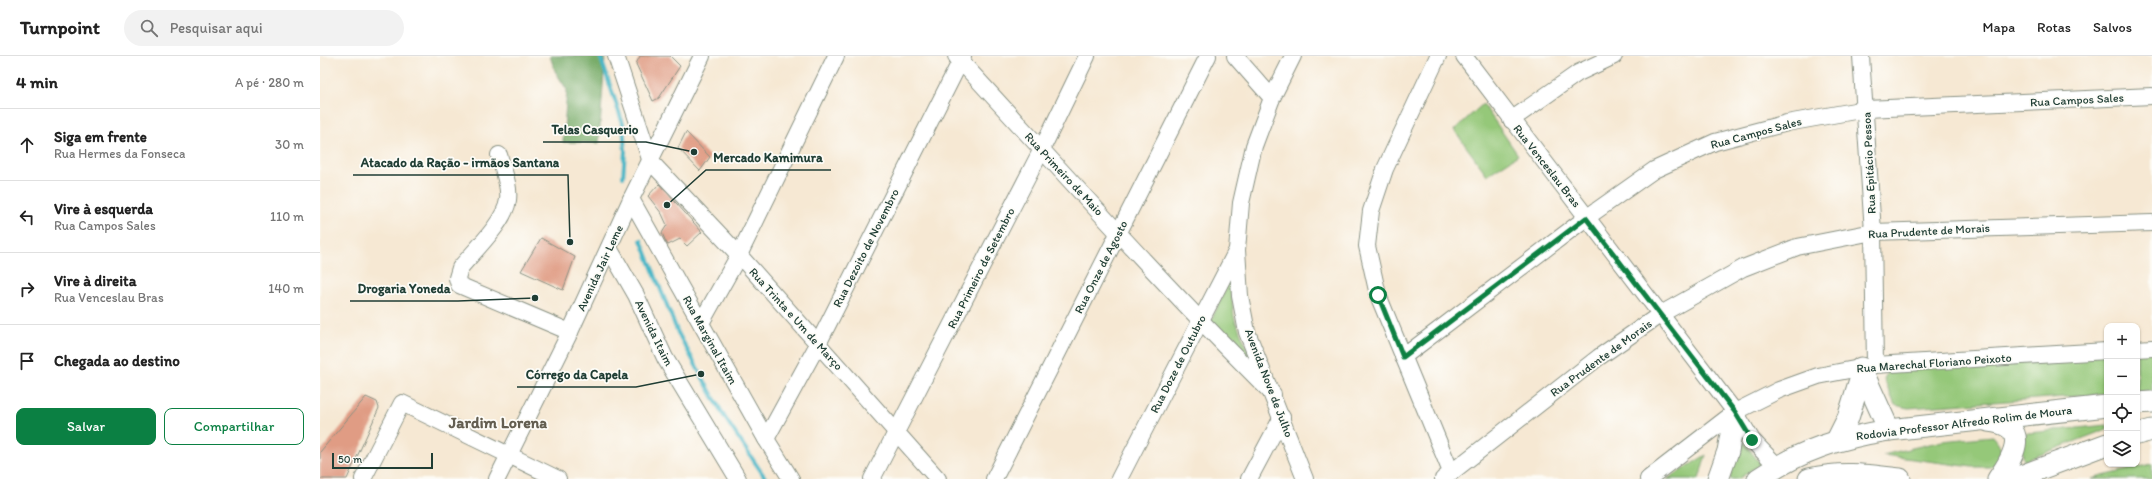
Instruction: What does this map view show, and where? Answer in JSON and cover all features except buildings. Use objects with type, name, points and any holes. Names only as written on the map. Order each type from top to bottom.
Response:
[{"type":"main road","points":[[1866,369],[1889,430]]},
{"type":"main road","points":[[1837,440],[1848,418],[1866,369]]},
{"type":"main road","points":[[2140,403],[2152,402]]},
{"type":"main road","name":"Rodovia Professor Alfredo Rolim de Moura","points":[[1758,479],[1777,466],[1805,452],[1837,440],[1889,430],[2104,406]]},
{"type":"main road","points":[[1718,479],[1728,451],[1735,412]]},
{"type":"main road","points":[[1983,420],[2000,422],[2010,428],[2016,439],[2012,457],[1998,479]]},
{"type":"main road","points":[[2140,433],[2152,430]]},
{"type":"main road","points":[[2013,479],[2104,445]]},
{"type":"main road","points":[[1809,479],[1825,475],[1854,473],[1900,479]]},
{"type":"street","points":[[616,56],[651,162]]},
{"type":"street","name":"Avenida Jair Leme","points":[[497,479],[570,332],[632,199],[702,56]]},
{"type":"street","points":[[701,323],[739,256],[836,56]]},
{"type":"street","name":"Rua Primeiro de Setembro","points":[[872,479],[1041,151],[1087,56]]},
{"type":"street","name":"Rua Onze de Agosto","points":[[994,479],[1208,56]]},
{"type":"street","points":[[1235,56],[1272,98]]},
{"type":"street","name":"Avenida Nove de Julho","points":[[1293,56],[1272,98],[1254,146],[1241,203],[1236,250],[1240,296],[1247,332],[1273,394],[1305,479]]},
{"type":"street","points":[[1438,56],[1385,169],[1371,211],[1367,246],[1378,295],[1403,357],[1447,476]]},
{"type":"street","name":"Rua Venceslau Bras","points":[[1464,56],[1511,120],[1735,412],[1752,440],[1777,466]]},
{"type":"street","points":[[1511,120],[1578,73],[1614,56]]},
{"type":"street","name":"Rua Epitácio Pessoa","points":[[1861,56],[1866,109],[1873,232],[1866,369]]},
{"type":"street","name":"Rua Primeiro de Maio","points":[[960,58],[1041,151],[1119,232],[1200,322],[1273,394]]},
{"type":"street","name":"Rua Dezoito de Novembro","points":[[766,439],[818,344],[960,58]]},
{"type":"street","name":"Rua Campos Sales","points":[[1403,357],[1586,218],[1654,170],[1715,142],[1787,123],[1866,109],[2152,96]]},
{"type":"street","points":[[499,155],[507,184],[508,200],[502,216],[460,268],[457,278],[459,285],[570,332]]},
{"type":"street","name":"Rua Trinta e Um de Março","points":[[651,162],[739,256],[938,479]]},
{"type":"street","name":"Rua Marginal Itaim","points":[[632,199],[766,439],[791,479]]},
{"type":"street","name":"Rua Prudente de Morais","points":[[1447,476],[1599,357],[1661,314],[1743,268],[1790,249],[1873,232],[2152,223]]},
{"type":"street","name":"Avenida Itaim","points":[[609,248],[636,295],[665,358],[738,479]]},
{"type":"street","name":"Rua Doze de Outubro","points":[[1119,479],[1236,250]]},
{"type":"street","points":[[2140,349],[2152,348]]},
{"type":"street","name":"Rua Marechal Floriano Peixoto","points":[[1648,479],[1735,412],[1779,390],[1818,376],[1866,369],[2104,351]]},
{"type":"street","points":[[364,479],[402,404],[558,479]]},
{"type":"street","points":[[1249,479],[1282,417]]},
{"type":"green space","points":[[550,56],[605,56],[599,143],[563,142],[567,90],[555,71]]},
{"type":"green space","points":[[1483,104],[1518,155],[1487,175],[1454,130]]},
{"type":"green space","points":[[1230,279],[1234,317],[1256,369],[1211,321]]},
{"type":"green space","points":[[2140,351],[2152,351],[2152,391],[2140,392]]},
{"type":"green space","points":[[2104,353],[2104,394],[1908,408],[1895,405],[1884,379],[1890,366]]},
{"type":"green space","points":[[2104,425],[2104,430],[2024,461],[2019,434]]},
{"type":"green space","points":[[1735,432],[1761,464],[1738,479],[1730,479]]},
{"type":"green space","points":[[1993,436],[1998,442],[2001,457],[2000,461],[1990,467],[1972,467],[1883,455],[1942,441]]},
{"type":"green space","points":[[1706,455],[1699,479],[1667,479]]},
{"type":"green space","points":[[2152,464],[2152,479],[2092,479],[2095,478]]},
{"type":"waterway","points":[[600,56],[623,124],[625,151],[623,177]]},
{"type":"waterway","points":[[641,240],[678,333],[725,418],[766,479]]},
{"type":"place","name":"Telas Casquerio","points":[[694,152]]},
{"type":"place","name":"Mercado Kamimura","points":[[667,205]]},
{"type":"place","name":"Atacado da Ração - irmãos Santana","points":[[570,242]]},
{"type":"place","name":"Drogaria Yoneda","points":[[535,298]]},
{"type":"place","name":"Córrego da Capela","points":[[701,374]]},
{"type":"district","name":"Jardim Lorena","points":[[498,422]]},
{"type":"route","points":[[1378,295],[1403,357],[1586,218],[1735,412],[1752,440]]}]
